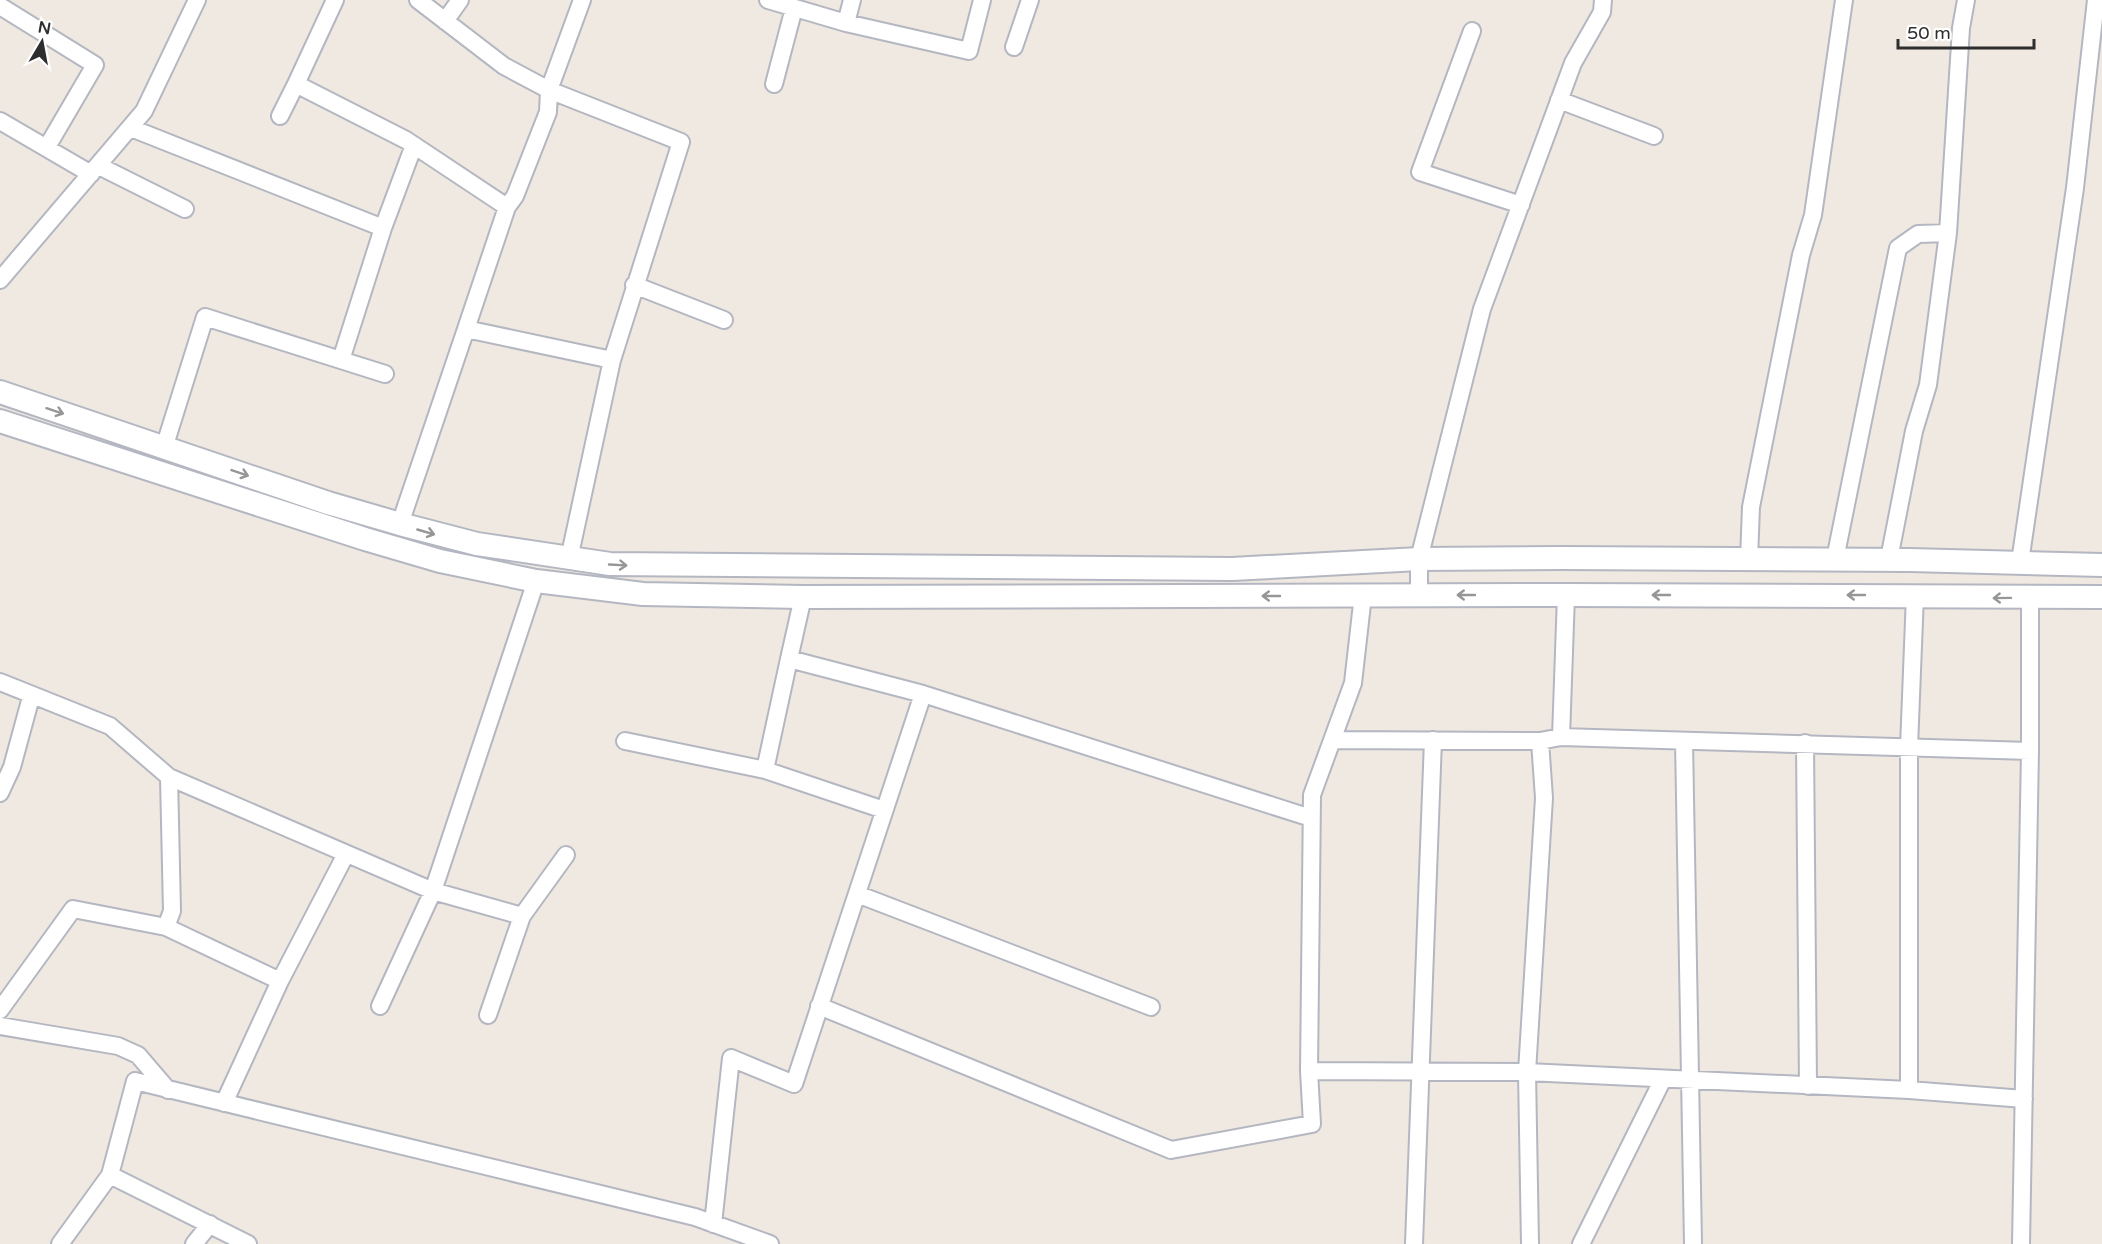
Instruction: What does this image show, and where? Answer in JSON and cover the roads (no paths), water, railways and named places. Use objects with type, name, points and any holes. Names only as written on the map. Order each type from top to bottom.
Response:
[{"type":"street","points":[[0,280],[131,128],[152,97],[197,0]]},
{"type":"street","points":[[280,116],[335,0]]},
{"type":"street","points":[[418,0],[504,66],[549,90],[681,142],[612,360],[569,559]]},
{"type":"street","points":[[445,21],[460,0]]},
{"type":"street","points":[[400,524],[507,207],[515,196],[548,112],[549,90],[582,0]]},
{"type":"street","points":[[768,0],[846,23],[969,51],[982,0]]},
{"type":"street","points":[[846,23],[852,0]]},
{"type":"street","points":[[1014,47],[1030,0]]},
{"type":"street","points":[[1419,595],[1419,559],[1482,309],[1573,63],[1602,12],[1603,0]]},
{"type":"street","points":[[1749,559],[1751,507],[1801,255],[1813,215],[1844,0]]},
{"type":"street","points":[[1889,559],[1914,431],[1928,385],[1948,233],[1961,28],[1966,0]]},
{"type":"street","points":[[2020,562],[2075,188],[2096,0]]},
{"type":"street","points":[[0,6],[95,65],[47,147]]},
{"type":"street","points":[[774,84],[794,8]]},
{"type":"street","points":[[1472,31],[1420,172],[1521,205]]},
{"type":"street","points":[[296,84],[414,145],[507,207]]},
{"type":"street","points":[[1559,100],[1654,136]]},
{"type":"street","points":[[0,121],[95,170],[185,209]]},
{"type":"street","points":[[131,128],[383,228]]},
{"type":"street","points":[[341,360],[383,228],[414,145]]},
{"type":"street","points":[[1835,559],[1898,248],[1918,234],[1948,233]]},
{"type":"street","points":[[634,285],[724,320]]},
{"type":"street","points":[[164,448],[205,317],[385,374]]},
{"type":"street","points":[[466,329],[612,360]]},
{"type":"street","points":[[0,392],[400,524],[477,544],[610,564],[734,567],[1232,569],[1419,559],[1889,559],[2102,565]]},
{"type":"street","points":[[0,421],[440,561],[536,581],[643,594],[803,597],[1363,595],[2102,597]]},
{"type":"street","points":[[380,1006],[433,891],[536,581]]},
{"type":"street","points":[[819,1006],[1171,1150],[1312,1124],[1309,1071],[1312,795],[1353,683],[1363,595]]},
{"type":"street","points":[[1561,737],[1566,595]]},
{"type":"street","points":[[1909,1090],[1909,747],[1915,595]]},
{"type":"street","points":[[765,770],[803,597]]},
{"type":"street","points":[[2021,1244],[2030,751],[2030,598]]},
{"type":"street","points":[[789,659],[923,694],[1311,818]]},
{"type":"street","points":[[0,682],[31,697],[110,726],[169,777],[433,891],[522,916]]},
{"type":"street","points":[[713,1224],[731,1058],[794,1084],[923,694]]},
{"type":"street","points":[[0,793],[12,766],[31,697]]},
{"type":"street","points":[[1332,740],[1539,741],[1561,737],[1805,742],[2030,751]]},
{"type":"street","points":[[1414,1244],[1419,1071],[1434,740]]},
{"type":"street","points":[[625,741],[765,770],[884,810]]},
{"type":"street","points":[[1530,1244],[1527,1072],[1545,798],[1539,741]]},
{"type":"street","points":[[1684,741],[1693,1244]]},
{"type":"street","points":[[1805,742],[1808,1086]]},
{"type":"street","points":[[166,927],[172,911],[169,777]]},
{"type":"street","points":[[224,1104],[280,981],[346,854]]},
{"type":"street","points":[[488,1015],[522,916],[566,855]]},
{"type":"street","points":[[857,894],[1151,1007]]},
{"type":"street","points":[[0,1010],[73,909],[166,927],[280,981]]},
{"type":"street","points":[[0,1026],[118,1046],[138,1055],[168,1090]]},
{"type":"street","points":[[1309,1071],[1527,1072],[1909,1090],[2024,1099]]},
{"type":"street","points":[[1581,1244],[1663,1079]]},
{"type":"street","points":[[60,1244],[110,1175],[135,1081],[713,1224],[770,1244]]},
{"type":"street","points":[[110,1175],[249,1244]]},
{"type":"street","points":[[194,1244],[210,1224]]}]
